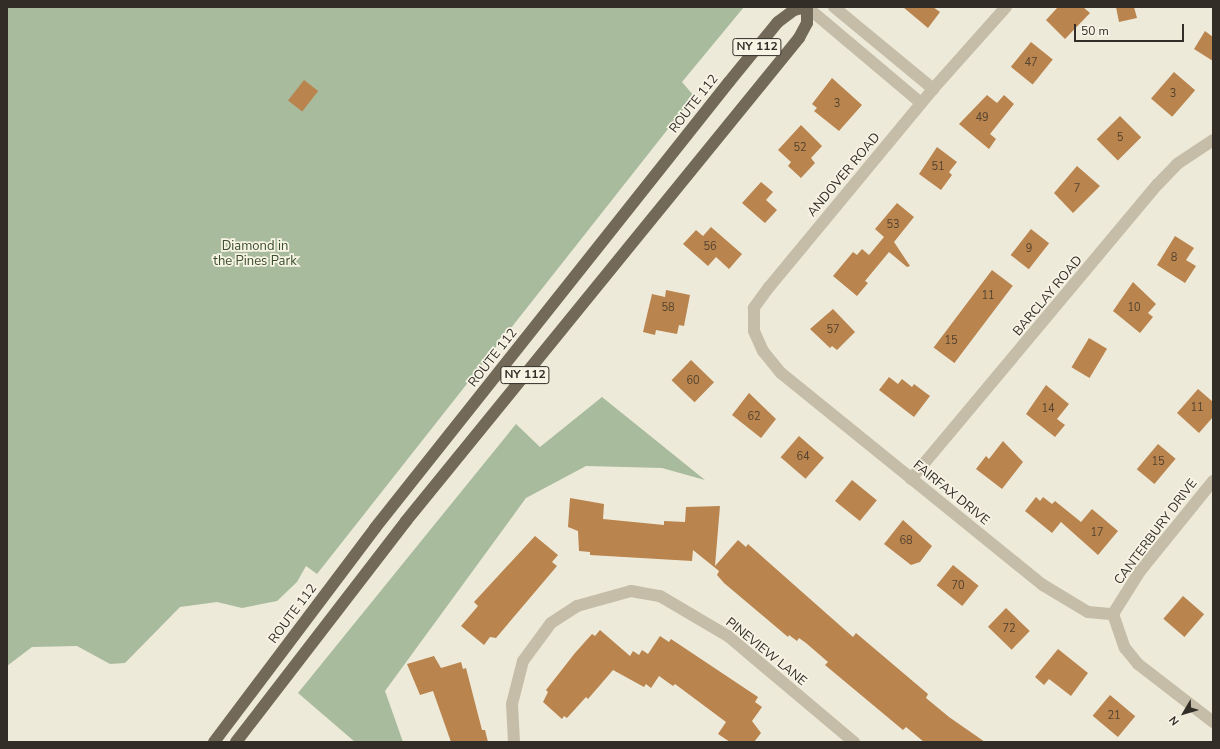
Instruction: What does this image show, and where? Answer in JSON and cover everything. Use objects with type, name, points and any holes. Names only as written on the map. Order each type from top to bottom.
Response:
[{"type":"main road","name":"ROUTE 112","points":[[214,742],[375,528],[729,82],[778,22],[794,10],[807,7]]},
{"type":"main road","name":"NY 112","points":[[236,742],[406,521],[799,38],[807,23],[807,7]]},
{"type":"street","points":[[807,7],[921,103]]},
{"type":"street","points":[[834,7],[933,88]]},
{"type":"street","name":"ANDOVER ROAD","points":[[781,373],[763,351],[754,331],[754,308],[933,88],[1006,7]]},
{"type":"street","name":"BARCLAY ROAD","points":[[911,479],[1158,184],[1177,164],[1213,140]]},
{"type":"street","name":"FAIRFAX DRIVE","points":[[781,373],[911,479],[1064,600],[1088,612],[1113,614]]},
{"type":"street","name":"CANTERBURY DRIVE","points":[[1113,614],[1140,571],[1213,481]]},
{"type":"street","name":"PINEVIEW LANE","points":[[514,742],[512,704],[523,661],[551,623],[577,606],[631,591],[660,596],[728,636],[854,742]]},
{"type":"street","points":[[1113,614],[1125,648],[1138,664],[1213,722]]},
{"type":"green space","name":"Diamond in the Pines Park","points":[[7,7],[744,7],[682,82],[694,96],[317,574],[306,566],[297,582],[277,601],[242,608],[217,602],[180,607],[125,663],[110,664],[77,646],[32,647],[7,666]]},
{"type":"green space","points":[[602,397],[705,480],[662,468],[586,466],[526,498],[385,691],[403,742],[355,742],[298,693],[516,424],[540,447]]},
{"type":"building","points":[[903,7],[933,7],[940,12],[928,28]]},
{"type":"building","points":[[1058,7],[1083,7],[1090,13],[1065,39],[1046,20]]},
{"type":"building","points":[[1116,7],[1134,7],[1137,18],[1119,22]]},
{"type":"building","points":[[1205,31],[1213,37],[1213,61],[1194,49]]},
{"type":"building","points":[[1031,42],[1053,60],[1033,84],[1011,67]]},
{"type":"building","points":[[1174,72],[1195,90],[1172,117],[1151,98]]},
{"type":"building","points":[[832,78],[862,105],[839,131],[814,111],[817,108],[812,104]]},
{"type":"building","points":[[304,80],[318,91],[302,112],[288,100]]},
{"type":"building","points":[[987,95],[997,103],[1004,95],[1014,104],[990,134],[996,139],[989,149],[959,124]]},
{"type":"building","points":[[1120,116],[1141,137],[1118,161],[1097,139]]},
{"type":"building","points":[[801,125],[822,146],[811,158],[815,163],[801,178],[788,166],[791,162],[778,150]]},
{"type":"building","points":[[937,147],[957,162],[949,172],[952,175],[941,190],[919,174]]},
{"type":"building","points":[[1077,166],[1100,186],[1073,213],[1054,193]]},
{"type":"building","points":[[761,182],[773,192],[766,200],[777,210],[765,223],[742,203]]},
{"type":"building","points":[[897,203],[914,217],[894,242],[910,266],[907,267],[889,252],[865,281],[868,283],[857,296],[833,276],[853,252],[857,255],[862,249],[869,255],[884,237],[875,229]]},
{"type":"building","points":[[711,227],[742,254],[729,269],[716,257],[708,266],[683,244],[696,230],[703,236]]},
{"type":"building","points":[[1031,229],[1049,243],[1029,269],[1011,255]]},
{"type":"building","points":[[1175,236],[1194,248],[1186,260],[1196,266],[1185,283],[1157,265]]},
{"type":"building","points":[[992,270],[1013,286],[954,363],[934,347]]},
{"type":"building","points":[[1133,282],[1156,304],[1148,313],[1153,317],[1140,333],[1113,311]]},
{"type":"building","points":[[666,290],[690,295],[684,326],[679,325],[677,334],[656,330],[655,335],[643,332],[652,294],[665,297]]},
{"type":"building","points":[[833,309],[855,332],[837,350],[832,346],[830,348],[810,329]]},
{"type":"building","points":[[1089,338],[1107,349],[1089,378],[1071,367]]},
{"type":"building","points":[[691,360],[714,382],[695,402],[672,380]]},
{"type":"building","points":[[889,377],[898,384],[902,379],[912,387],[914,384],[930,396],[914,417],[879,390]]},
{"type":"building","points":[[1046,385],[1069,404],[1057,419],[1065,425],[1055,437],[1026,414]]},
{"type":"building","points":[[1198,389],[1213,402],[1213,417],[1199,433],[1177,413]]},
{"type":"building","points":[[749,393],[776,419],[761,438],[732,415]]},
{"type":"building","points":[[799,436],[824,458],[806,479],[781,457]]},
{"type":"building","points":[[1003,441],[1023,462],[1002,489],[976,469],[986,456],[989,459]]},
{"type":"building","points":[[1158,444],[1176,459],[1154,484],[1137,469]]},
{"type":"building","points":[[852,480],[877,500],[860,521],[835,501]]},
{"type":"building","points":[[1036,497],[1040,501],[1043,497],[1052,504],[1055,501],[1081,522],[1092,509],[1118,531],[1098,555],[1061,522],[1052,533],[1025,511]]},
{"type":"building","points":[[570,498],[604,504],[603,519],[664,525],[664,521],[685,522],[686,507],[720,506],[715,566],[738,540],[746,547],[748,544],[853,637],[856,633],[928,694],[926,698],[949,717],[985,742],[924,742],[906,727],[903,730],[825,665],[828,662],[806,643],[799,638],[797,641],[789,635],[788,637],[724,583],[717,575],[719,571],[693,550],[692,561],[590,555],[590,552],[579,551],[578,531],[568,527]]},
{"type":"building","points":[[903,520],[932,546],[920,562],[911,565],[884,544]]},
{"type":"building","points":[[535,536],[558,555],[552,562],[557,566],[496,638],[490,637],[484,645],[461,626],[478,606],[474,602]]},
{"type":"building","points":[[953,565],[979,586],[962,606],[937,585]]},
{"type":"building","points":[[1183,596],[1204,614],[1184,637],[1163,619]]},
{"type":"building","points":[[1006,608],[1030,631],[1012,650],[988,627]]},
{"type":"building","points":[[600,630],[630,656],[633,651],[639,655],[642,650],[648,654],[660,636],[669,642],[671,639],[758,697],[755,702],[762,707],[752,721],[761,733],[754,742],[730,742],[718,734],[726,722],[675,684],[673,686],[659,676],[651,688],[646,684],[644,687],[613,670],[588,699],[586,697],[567,718],[564,716],[562,719],[543,702],[548,692],[546,690],[592,634],[595,636]]},
{"type":"building","points":[[1058,649],[1088,673],[1071,696],[1049,679],[1044,685],[1035,677]]},
{"type":"building","points":[[434,656],[441,668],[461,662],[463,669],[466,668],[482,730],[485,730],[488,742],[451,742],[433,691],[420,695],[407,664]]},
{"type":"building","points":[[1110,695],[1135,716],[1118,737],[1093,716]]}]
